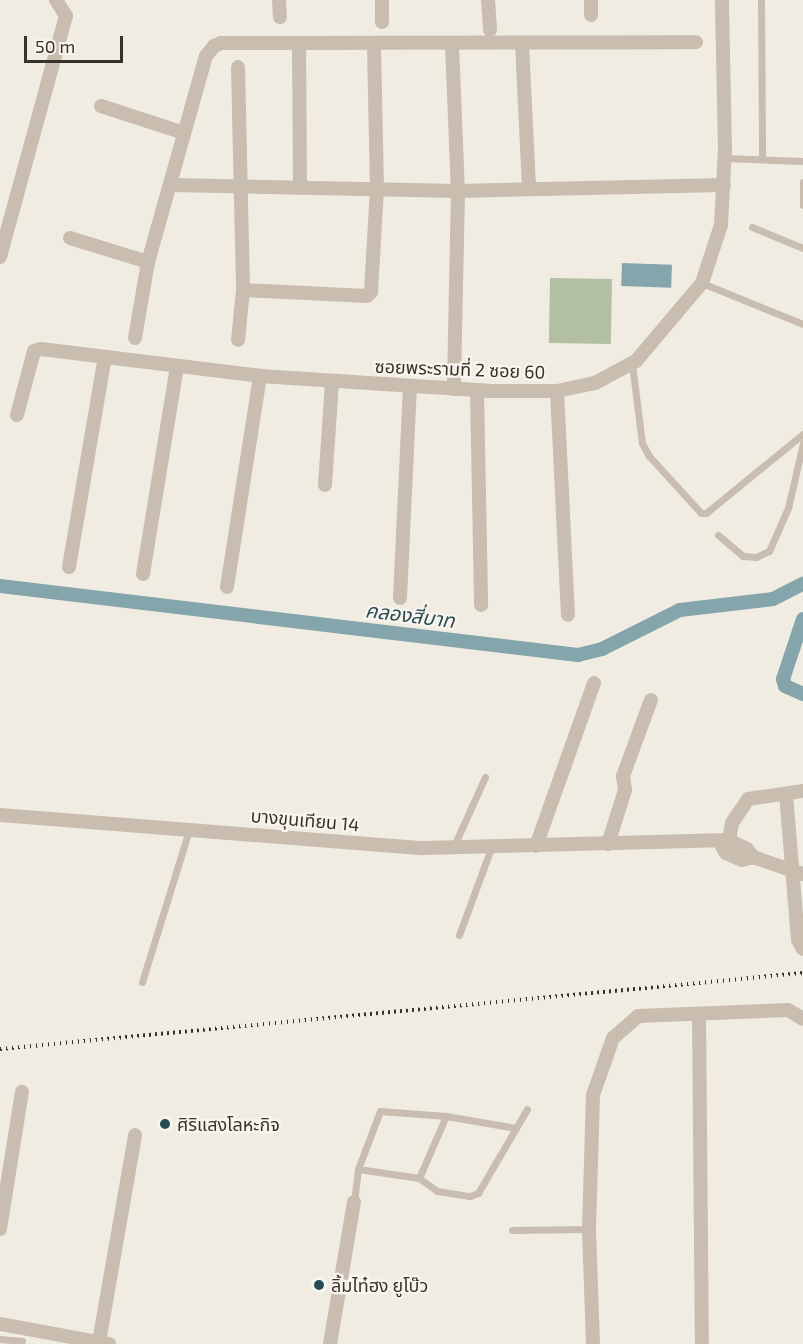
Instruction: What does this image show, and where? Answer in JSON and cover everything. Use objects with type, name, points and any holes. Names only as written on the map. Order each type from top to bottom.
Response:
[{"type":"street","points":[[0,257],[66,16],[56,0]]},
{"type":"street","points":[[279,0],[280,17]]},
{"type":"street","points":[[382,0],[382,22]]},
{"type":"street","points":[[488,0],[490,30]]},
{"type":"street","points":[[591,0],[591,15]]},
{"type":"street","name":"ซอยพระรามที่ 2 ซอย 60","points":[[17,415],[34,351],[260,375],[477,391],[557,391],[595,383],[632,364],[665,331],[702,282],[721,225],[725,158],[722,0]]},
{"type":"street","points":[[135,339],[148,262],[206,56],[214,46],[221,43],[374,45],[696,42]]},
{"type":"street","points":[[299,44],[300,188]]},
{"type":"street","points":[[452,44],[458,191],[454,389]]},
{"type":"street","points":[[522,44],[529,187]]},
{"type":"street","points":[[243,290],[369,294],[373,289],[376,189],[374,45]]},
{"type":"street","points":[[238,67],[243,290],[238,340]]},
{"type":"street","points":[[100,106],[184,133]]},
{"type":"street","points":[[171,185],[458,191],[529,187],[724,185]]},
{"type":"street","points":[[70,238],[148,262]]},
{"type":"street","points":[[69,567],[105,357]]},
{"type":"street","points":[[143,574],[177,367]]},
{"type":"street","points":[[227,587],[260,375]]},
{"type":"street","points":[[325,485],[332,381]]},
{"type":"street","points":[[400,598],[410,386]]},
{"type":"street","points":[[477,391],[482,605]]},
{"type":"street","points":[[557,391],[568,615]]},
{"type":"street","points":[[536,846],[594,683]]},
{"type":"street","points":[[608,844],[625,790],[623,776],[651,700]]},
{"type":"street","points":[[799,874],[753,857],[747,849],[716,841],[732,823],[748,799],[803,791]]},
{"type":"street","points":[[786,794],[799,874],[798,940],[803,949]]},
{"type":"street","name":"บางขุนเทียน 14","points":[[0,815],[453,849],[716,841]]},
{"type":"street","points":[[593,1344],[589,1229],[593,1095],[613,1038],[638,1016],[788,1010],[803,1019]]},
{"type":"street","points":[[699,1014],[702,1344]]},
{"type":"street","points":[[0,1229],[22,1092]]},
{"type":"street","points":[[0,1324],[23,1338],[104,1343],[135,1135]]},
{"type":"street","points":[[330,1344],[354,1202]]},
{"type":"lane","points":[[761,0],[762,159]]},
{"type":"lane","points":[[725,158],[803,161]]},
{"type":"lane","points":[[803,182],[803,205]]},
{"type":"lane","points":[[752,227],[803,248]]},
{"type":"lane","points":[[702,282],[803,324]]},
{"type":"lane","points":[[632,364],[642,443],[649,456],[701,513],[706,513],[803,434]]},
{"type":"lane","points":[[718,536],[743,556],[756,557],[769,551],[789,508],[803,443]]},
{"type":"lane","points":[[453,849],[485,777]]},
{"type":"lane","points":[[142,982],[190,828]]},
{"type":"lane","points":[[459,935],[491,848]]},
{"type":"lane","points":[[358,1169],[419,1178],[436,1191],[470,1196],[478,1193],[527,1109]]},
{"type":"lane","points":[[354,1202],[358,1169],[380,1112],[446,1116],[516,1128]]},
{"type":"lane","points":[[419,1178],[446,1116]]},
{"type":"lane","points":[[512,1230],[589,1229]]},
{"type":"lane","points":[[0,1339],[23,1338]]},
{"type":"green space","points":[[550,278],[612,279],[611,344],[549,343]]},
{"type":"water","points":[[622,263],[672,265],[671,288],[621,286]]},
{"type":"waterway","name":"คลองสี่บาท","points":[[0,586],[578,655],[602,649],[680,610],[773,599],[803,584]]},
{"type":"waterway","points":[[803,619],[783,679],[785,686],[803,694]]},
{"type":"railway","points":[[0,1049],[803,973]]},
{"type":"place","name":"ศิริแสงโลหะกิจ","points":[[165,1124]]},
{"type":"place","name":"ลิ้มไท๋ฮง ยูโบ๊ว","points":[[319,1285]]}]
